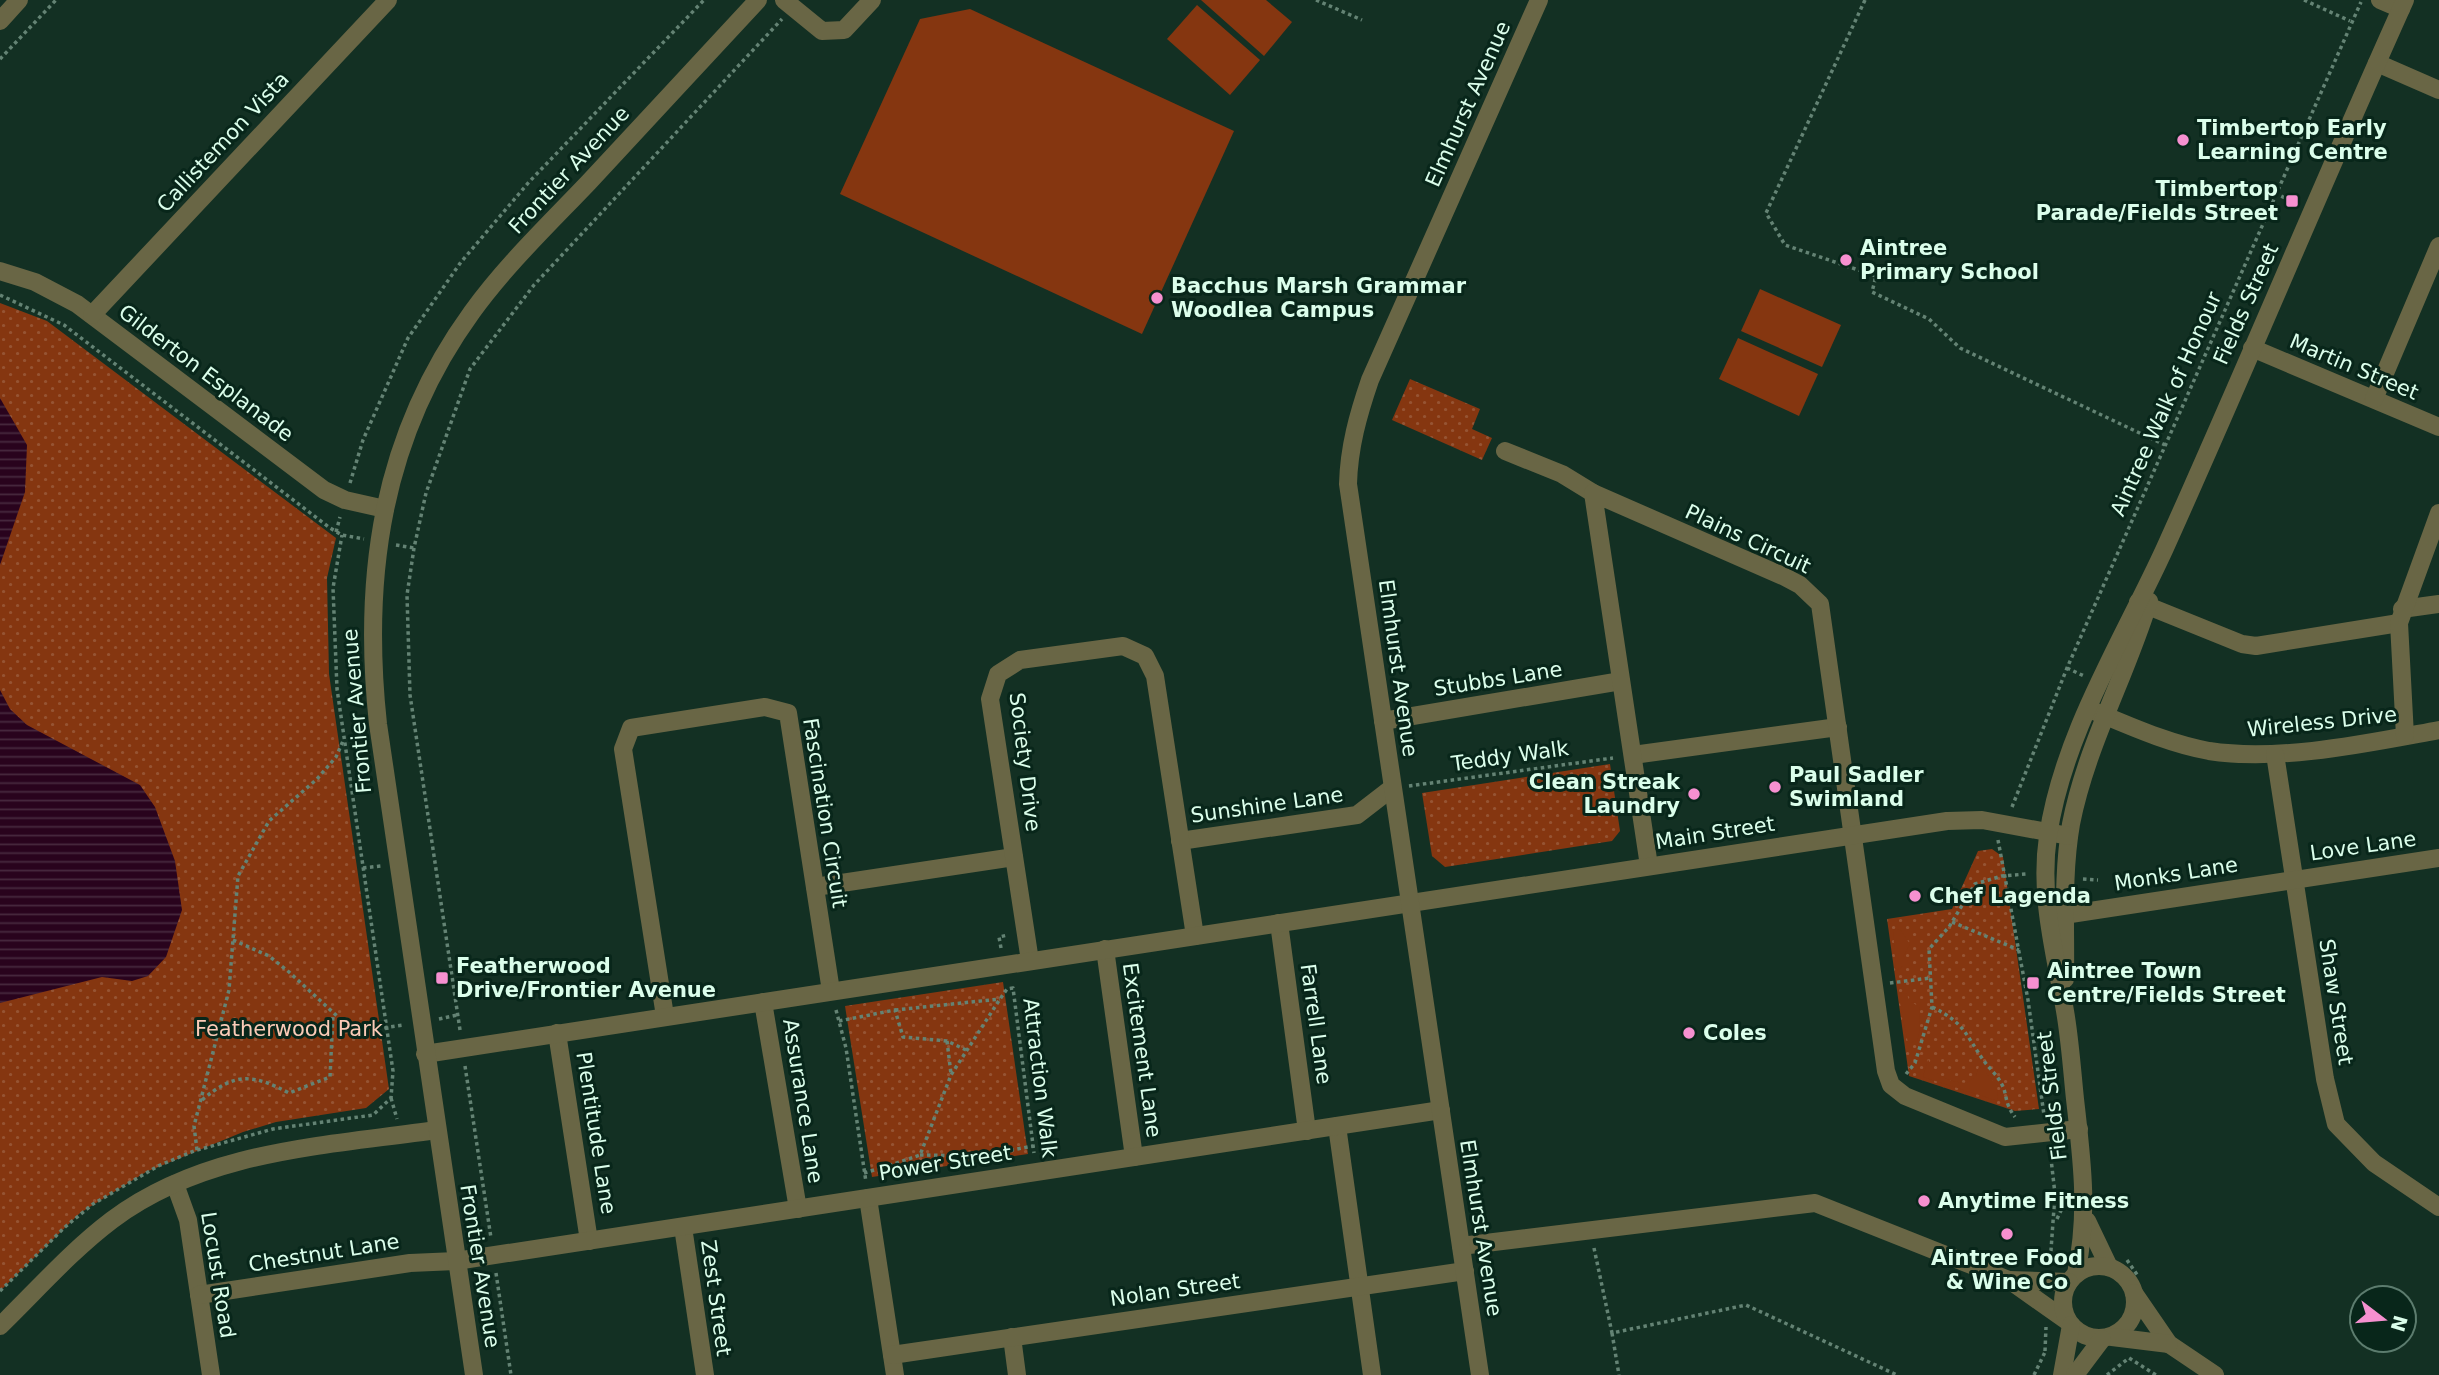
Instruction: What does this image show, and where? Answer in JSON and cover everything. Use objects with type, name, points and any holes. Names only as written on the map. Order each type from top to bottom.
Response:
[{"type":"street","points":[[0,21],[19,0]]},
{"type":"street","name":"Callistemon Vista","points":[[92,315],[388,0]]},
{"type":"street","name":"Frontier Avenue","points":[[474,1375],[425,1054],[372,668],[370,620],[377,541],[403,444],[417,409],[436,369],[474,310],[528,247],[758,0]]},
{"type":"street","points":[[789,4],[822,31],[844,30],[872,0]]},
{"type":"street","name":"Elmhurst Avenue","points":[[1480,1375],[1348,484],[1350,448],[1370,380],[1539,0]]},
{"type":"street","points":[[2380,0],[2403,4]]},
{"type":"street","name":"Fields Street","points":[[2072,1278],[2085,1218],[2079,1129],[2065,1011],[2052,952],[2046,903],[2049,831],[2063,780],[2098,713],[2164,551],[2403,4]]},
{"type":"street","points":[[2377,63],[2439,90]]},
{"type":"street","points":[[2374,399],[2439,246]]},
{"type":"street","name":"Gilderton Esplanade","points":[[0,271],[35,282],[92,315],[324,490],[345,500],[385,509]]},
{"type":"street","name":"Martin Street","points":[[2252,348],[2439,427]]},
{"type":"street","name":"Plains Circuit","points":[[1505,451],[1562,474],[1593,493],[1784,577],[1800,585],[1820,604],[1886,1071],[1891,1085],[1905,1096],[1995,1134],[2017,1137],[2048,1134]]},
{"type":"street","points":[[1593,493],[1649,866]]},
{"type":"street","points":[[2405,736],[2400,616],[2439,513]]},
{"type":"street","points":[[2143,604],[2242,644],[2256,646],[2400,616],[2439,604]]},
{"type":"street","name":"Society Drive","points":[[1030,961],[990,699],[993,682],[1004,667],[1020,660],[1114,646],[1140,651],[1153,669],[1195,936]]},
{"type":"street","name":"Stubbs Lane","points":[[1382,721],[1621,681]]},
{"type":"street","name":"Fascination Circuit","points":[[664,1016],[623,749],[631,728],[765,707],[788,713],[831,991]]},
{"type":"street","name":"Fields Street","points":[[2065,1011],[2064,915],[2069,836],[2098,713]]},
{"type":"street","name":"Wireless Drive","points":[[2098,713],[2185,746],[2231,753],[2275,754],[2439,730]]},
{"type":"street","points":[[1633,755],[1838,727]]},
{"type":"street","name":"Shaw Street","points":[[2275,754],[2325,1079],[2336,1124],[2374,1163],[2439,1208]]},
{"type":"street","name":"Sunshine Lane","points":[[1180,841],[1357,815],[1392,788]]},
{"type":"street","name":"Main Street","points":[[425,1054],[1947,821],[1982,820],[2069,836]]},
{"type":"street","points":[[815,887],[1014,858]]},
{"type":"street","name":"Love Lane","points":[[2294,879],[2439,858]]},
{"type":"street","name":"Monks Lane","points":[[2064,915],[2294,879]]},
{"type":"street","name":"Farrell Lane","points":[[1279,923],[1307,1131]]},
{"type":"street","name":"Excitement Lane","points":[[1105,950],[1134,1157]]},
{"type":"street","name":"Assurance Lane","points":[[763,1002],[798,1209]]},
{"type":"street","name":"Plentitude Lane","points":[[557,1033],[589,1241]]},
{"type":"street","name":"Power Street","points":[[456,1261],[1441,1110]]},
{"type":"street","points":[[1337,1126],[1372,1375]]},
{"type":"street","points":[[2048,1134],[2079,1129]]},
{"type":"street","points":[[0,1326],[69,1257],[113,1219],[175,1184],[271,1153],[436,1130]]},
{"type":"street","name":"Locust Road","points":[[175,1184],[188,1220],[211,1375]]},
{"type":"street","points":[[868,1198],[895,1375]]},
{"type":"street","points":[[1461,1246],[1815,1203],[2009,1280],[2082,1335],[2107,1338],[2127,1336],[2169,1344]]},
{"type":"street","name":"Fields Street","points":[[2085,1218],[2109,1267]]},
{"type":"street","name":"Zest Street","points":[[683,1227],[705,1375]]},
{"type":"street","name":"Chestnut Lane","points":[[199,1295],[410,1263],[456,1261]]},
{"type":"street","points":[[2009,1280],[2072,1278],[2094,1266],[2109,1267],[2124,1275],[2169,1344],[2215,1375]]},
{"type":"street","name":"Nolan Street","points":[[892,1355],[1465,1271]]},
{"type":"street","points":[[2062,1375],[2069,1323],[2062,1301],[2072,1278]]},
{"type":"street","points":[[2075,1375],[2107,1338],[2128,1324],[2133,1314],[2134,1293]]},
{"type":"street","points":[[1012,1337],[1017,1375]]},
{"type":"path","points":[[0,60],[56,0]]},
{"type":"path","points":[[336,532],[363,440],[388,379],[408,338],[432,301],[461,262],[529,182],[704,0]]},
{"type":"path","points":[[1316,0],[1362,20]]},
{"type":"path","points":[[1865,0],[1766,213],[1785,246],[1876,276],[1871,292],[1929,319],[1960,348],[2165,445]]},
{"type":"path","points":[[2304,0],[2350,21]]},
{"type":"path","name":"Aintree Walk of Honour","points":[[2055,1223],[2055,1194],[2048,1134],[2019,950],[1997,842],[2067,668],[2350,21],[2362,0]]},
{"type":"path","points":[[512,1375],[410,695],[407,595],[414,548],[426,493],[470,369],[534,285],[789,4]]},
{"type":"path","points":[[0,295],[64,325],[336,532],[414,548]]},
{"type":"path","points":[[0,1291],[65,1227],[120,1185],[197,1150],[273,1129],[373,1115],[391,1098],[394,1088],[337,689],[333,588],[342,535]]},
{"type":"path","points":[[197,1150],[194,1126],[229,990],[234,895],[246,857],[269,821],[327,769],[344,739]]},
{"type":"path","name":"Teddy Walk","points":[[1392,788],[1633,755]]},
{"type":"path","points":[[1906,1074],[1915,1063],[1932,1007],[1929,949],[1952,922],[1975,884],[2002,876]]},
{"type":"path","points":[[1952,922],[2019,950]]},
{"type":"path","points":[[1002,953],[999,937],[1013,934]]},
{"type":"path","points":[[233,940],[269,956],[349,1027],[359,1030],[385,1029]]},
{"type":"path","points":[[442,978],[443,982],[453,980]]},
{"type":"path","points":[[1874,985],[1930,978]]},
{"type":"path","points":[[1892,982],[1894,995]]},
{"type":"path","name":"Attraction Walk","points":[[1000,999],[1007,989],[1013,988],[1037,1172]]},
{"type":"path","points":[[831,991],[846,1048],[868,1198]]},
{"type":"path","points":[[839,1021],[895,1010],[1000,999]]},
{"type":"path","points":[[920,1155],[951,1075],[1000,999]]},
{"type":"path","points":[[857,1004],[858,1017]]},
{"type":"path","points":[[1932,1007],[1948,1015],[1967,1032],[2003,1085],[2004,1103],[2015,1117]]},
{"type":"path","points":[[895,1010],[903,1037],[947,1041],[966,1050]]},
{"type":"path","points":[[200,1101],[233,1079],[260,1078],[289,1093],[330,1077],[333,1014]]},
{"type":"path","points":[[947,1041],[951,1075]]},
{"type":"path","points":[[1904,1068],[1911,1079]]},
{"type":"path","points":[[2034,1115],[2044,1114]]},
{"type":"path","points":[[2008,1117],[2024,1116]]},
{"type":"path","points":[[864,1173],[920,1155],[980,1156],[1033,1146]]},
{"type":"path","points":[[891,1164],[892,1174]]},
{"type":"path","points":[[1591,1229],[1619,1375]]},
{"type":"path","points":[[1612,1333],[1746,1305],[1897,1375]]},
{"type":"path","points":[[2034,1375],[2045,1352]]},
{"type":"path","points":[[2107,1375],[2129,1358],[2156,1375]]},
{"type":"green space","points":[[1201,0],[1266,0],[1292,22],[1264,56]]},
{"type":"green space","points":[[1197,5],[1260,60],[1230,95],[1167,39]]},
{"type":"green space","points":[[970,9],[1234,131],[1142,334],[840,194],[920,19]]},
{"type":"green space","points":[[1760,289],[1841,325],[1822,367],[1741,331]]},
{"type":"green space","name":"Featherwood Park","points":[[0,303],[47,321],[336,538],[327,578],[329,674],[389,1089],[366,1108],[276,1122],[243,1132],[146,1172],[80,1213],[0,1291]]},
{"type":"green space","points":[[1738,338],[1818,374],[1799,416],[1719,379]]},
{"type":"green space","points":[[1410,379],[1480,409],[1472,429],[1492,438],[1482,460],[1392,420]]},
{"type":"green space","points":[[1610,764],[1620,831],[1612,841],[1445,867],[1432,856],[1422,793]]},
{"type":"green space","points":[[1992,849],[2003,857],[2039,1109],[2015,1111],[1909,1076],[1887,919],[1952,909],[1978,851]]},
{"type":"green space","points":[[1900,929],[1910,944],[1903,957],[1903,966],[1896,971],[1893,930]]},
{"type":"green space","points":[[1003,982],[1028,1154],[872,1177],[845,1006]]},
{"type":"green space","points":[[1898,993],[1907,994],[1909,1000],[1919,1007],[1920,1029],[1917,1041],[1908,1043]]},
{"type":"green space","points":[[1928,1059],[1938,1074],[1967,1083],[1976,1076],[1979,1066],[1997,1085],[1998,1101],[1923,1077]]},
{"type":"shaded area","points":[[0,398],[27,445],[25,492],[0,565]]},
{"type":"shaded area","points":[[0,690],[10,709],[27,725],[140,785],[155,807],[175,861],[182,910],[166,957],[148,976],[132,981],[102,977],[0,1003]]},
{"type":"place","name":"Timbertop Early Learning Centre","points":[[2183,140]]},
{"type":"place","name":"Timbertop Parade/Fields Street","points":[[2292,201]]},
{"type":"place","name":"Aintree Primary School","points":[[1846,260]]},
{"type":"place","name":"Bacchus Marsh Grammar Woodlea Campus","points":[[1157,298]]},
{"type":"place","name":"Paul Sadler Swimland","points":[[1775,787]]},
{"type":"place","name":"Clean Streak Laundry","points":[[1694,794]]},
{"type":"place","name":"Chef Lagenda","points":[[1915,896]]},
{"type":"place","name":"Featherwood Drive/Frontier Avenue","points":[[442,978]]},
{"type":"place","name":"Aintree Town Centre/Fields Street","points":[[2033,983]]},
{"type":"place","name":"Coles","points":[[1689,1033]]},
{"type":"place","name":"Anytime Fitness","points":[[1924,1201]]},
{"type":"place","name":"Aintree Food & Wine Co","points":[[2007,1234]]}]
